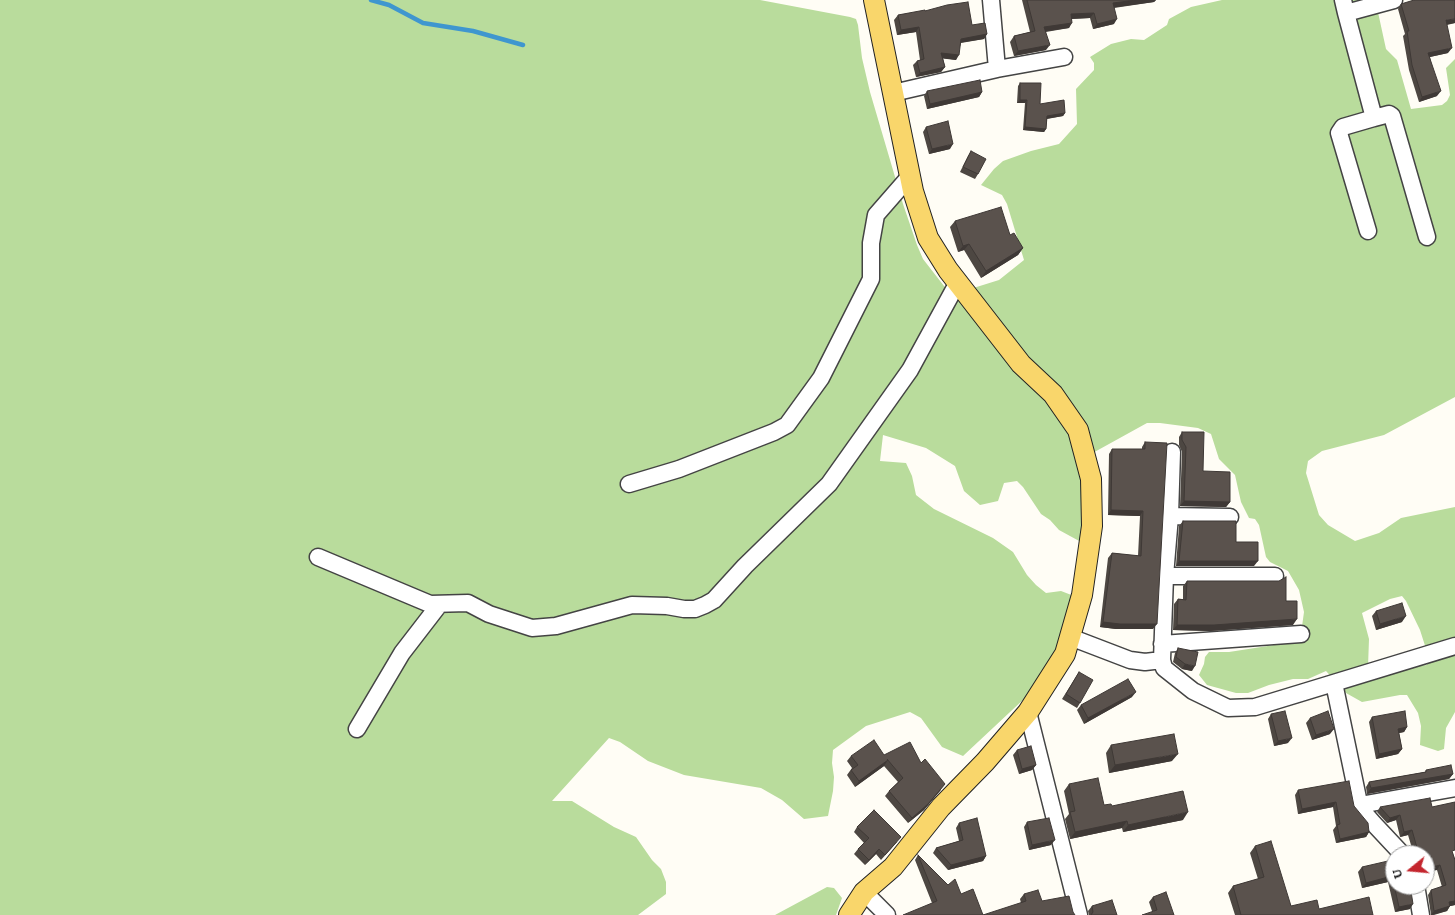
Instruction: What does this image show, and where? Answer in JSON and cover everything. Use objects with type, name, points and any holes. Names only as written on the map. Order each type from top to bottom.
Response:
[{"type":"main road","points":[[849,915],[864,892],[893,867],[942,808],[1028,712],[1064,654],[1070,637],[1082,595],[1092,526],[1091,479],[1078,430],[1053,394],[1021,364],[958,282],[928,238],[910,176],[876,0]]},
{"type":"street","points":[[991,0],[997,69]]},
{"type":"street","points":[[1374,118],[1345,6],[1394,0]]},
{"type":"street","points":[[893,93],[997,69],[1064,57]]},
{"type":"street","points":[[1368,232],[1339,133],[1343,127],[1389,114],[1392,116],[1427,237]]},
{"type":"street","points":[[629,484],[688,465],[774,432],[787,424],[821,378],[871,279],[871,243],[876,216],[910,176]]},
{"type":"street","points":[[318,557],[430,604],[468,603],[489,614],[532,628],[556,626],[632,605],[667,606],[684,610],[695,610],[714,600],[745,566],[829,484],[910,370],[958,282]]},
{"type":"street","points":[[1172,452],[1170,516],[1164,576],[1162,652],[1164,668],[1193,692],[1228,708],[1255,707],[1455,646]]},
{"type":"street","points":[[1170,516],[1230,517]]},
{"type":"street","points":[[1164,576],[1275,576]]},
{"type":"street","points":[[357,729],[402,653],[439,605]]},
{"type":"street","points":[[1070,637],[1130,660],[1145,662],[1162,652],[1301,634]]},
{"type":"street","points":[[1334,683],[1360,806],[1362,811],[1394,845]]},
{"type":"street","points":[[1028,712],[1079,915]]},
{"type":"street","points":[[1360,806],[1455,788]]},
{"type":"street","points":[[864,892],[886,915]]},
{"type":"street","points":[[1418,895],[1421,915]]},
{"type":"green space","points":[[0,0],[760,0],[850,17],[856,19],[858,25],[862,58],[870,92],[917,245],[923,259],[951,295],[999,280],[1024,260],[1007,204],[1002,195],[981,185],[1003,161],[1059,144],[1077,124],[1076,89],[1094,70],[1094,63],[1090,57],[1111,44],[1131,39],[1144,40],[1167,25],[1169,19],[1191,7],[1222,0],[1377,0],[1376,3],[1386,49],[1397,60],[1411,109],[1442,105],[1447,101],[1450,95],[1446,68],[1455,59],[1455,397],[1384,435],[1322,451],[1308,461],[1306,473],[1319,515],[1328,525],[1355,541],[1379,533],[1401,518],[1455,507],[1455,712],[1446,728],[1444,749],[1438,751],[1420,745],[1421,726],[1418,713],[1407,695],[1362,702],[1346,693],[1326,671],[1308,679],[1293,679],[1248,693],[1236,693],[1207,685],[1199,675],[1205,657],[1209,652],[1229,652],[1300,641],[1304,612],[1299,590],[1288,571],[1270,562],[1266,557],[1259,525],[1255,519],[1249,518],[1241,502],[1235,475],[1219,459],[1211,434],[1198,428],[1147,423],[1080,460],[1085,506],[1081,542],[1059,530],[1041,514],[1017,481],[1004,483],[998,501],[980,505],[964,491],[955,466],[926,448],[883,435],[880,461],[906,463],[912,476],[916,495],[934,509],[993,538],[1013,552],[1027,575],[1046,593],[1061,591],[1074,596],[1063,640],[1025,698],[963,756],[942,747],[921,718],[910,712],[866,726],[833,750],[833,791],[828,816],[804,819],[782,800],[761,788],[684,775],[648,761],[620,742],[609,738],[552,801],[572,801],[614,827],[636,837],[652,860],[661,869],[666,882],[666,894],[638,915],[0,915]],"holes":[[[1402,596],[1420,630],[1428,655],[1427,665],[1368,667],[1369,639],[1362,613],[1390,599]]]},
{"type":"green space","points":[[827,887],[834,888],[842,898],[836,915],[775,915]]},
{"type":"building","points":[[1027,0],[1136,0],[1113,3],[1117,19],[1097,24],[1094,13],[1071,14],[1072,23],[1044,27],[1050,45],[1018,51],[1014,36],[1035,31]]},
{"type":"building","points":[[1414,0],[1455,0],[1455,19],[1446,20],[1452,48],[1428,53],[1441,91],[1422,97],[1412,65],[1407,31],[1409,31],[1401,4]]},
{"type":"building","points":[[968,2],[972,25],[985,23],[987,34],[961,39],[959,55],[941,53],[945,67],[920,73],[917,61],[924,59],[919,27],[901,30],[898,15]]},
{"type":"building","points":[[980,80],[982,92],[930,104],[927,91]]},
{"type":"building","points":[[1020,83],[1041,83],[1040,104],[1064,100],[1065,113],[1047,116],[1046,129],[1025,127],[1027,100],[1020,100]]},
{"type":"building","points":[[948,121],[953,144],[932,149],[926,127]]},
{"type":"building","points":[[971,151],[986,159],[978,174],[963,167]]},
{"type":"building","points":[[1001,207],[1010,235],[1014,233],[1023,248],[986,271],[969,244],[963,246],[955,221]]},
{"type":"building","points":[[1182,432],[1204,432],[1203,471],[1230,472],[1230,502],[1184,501],[1186,447],[1182,440]]},
{"type":"building","points":[[1145,442],[1167,443],[1157,624],[1103,622],[1112,553],[1141,556],[1143,511],[1111,510],[1112,449],[1145,449]]},
{"type":"building","points":[[1183,521],[1236,521],[1236,542],[1258,542],[1258,561],[1179,561]]},
{"type":"building","points":[[1286,577],[1286,601],[1297,601],[1297,619],[1214,625],[1177,625],[1178,599],[1186,600],[1187,581],[1279,581]]},
{"type":"building","points":[[1402,603],[1406,616],[1380,624],[1376,611]]},
{"type":"building","points":[[1178,648],[1198,652],[1195,666],[1185,664],[1176,657]]},
{"type":"building","points":[[1079,672],[1093,680],[1080,703],[1066,694]]},
{"type":"building","points":[[1128,679],[1136,692],[1088,718],[1081,705]]},
{"type":"building","points":[[1285,711],[1292,738],[1278,741],[1271,714]]},
{"type":"building","points":[[1328,711],[1334,729],[1316,735],[1310,718]]},
{"type":"building","points":[[1405,711],[1407,727],[1398,729],[1402,749],[1379,754],[1372,717]]},
{"type":"building","points":[[1174,734],[1178,754],[1115,765],[1111,745]]},
{"type":"building","points":[[874,740],[884,755],[910,742],[921,763],[925,759],[945,784],[928,804],[912,818],[889,791],[903,778],[888,760],[859,781],[851,770],[858,765],[851,756]]},
{"type":"building","points":[[1031,746],[1036,765],[1022,769],[1017,750]]},
{"type":"building","points":[[1451,765],[1453,774],[1371,788],[1369,782],[1426,772],[1426,770]]},
{"type":"building","points":[[1098,778],[1104,805],[1111,804],[1112,806],[1183,791],[1188,812],[1128,825],[1127,821],[1075,832],[1070,812],[1075,811],[1069,784]]},
{"type":"building","points":[[1349,781],[1354,806],[1368,823],[1369,832],[1340,839],[1337,825],[1340,824],[1336,802],[1302,809],[1298,790]]},
{"type":"building","points":[[1430,798],[1432,807],[1455,802],[1455,850],[1452,851],[1455,860],[1455,901],[1449,902],[1450,906],[1434,911],[1432,895],[1435,895],[1435,889],[1446,885],[1440,865],[1435,866],[1435,845],[1416,845],[1412,830],[1404,832],[1400,815],[1390,818],[1380,807]]},
{"type":"building","points":[[874,810],[901,837],[885,855],[879,849],[869,860],[858,849],[869,838],[857,827]]},
{"type":"building","points":[[977,818],[986,856],[951,865],[936,848],[963,840],[959,823]]},
{"type":"building","points":[[1049,818],[1055,840],[1032,845],[1027,822]]},
{"type":"building","points":[[1271,841],[1291,906],[1317,900],[1319,909],[1369,897],[1373,915],[1241,915],[1233,886],[1264,877],[1255,846]]},
{"type":"building","points":[[918,855],[948,885],[955,879],[961,894],[973,889],[983,915],[903,915],[937,901]]},
{"type":"building","points":[[1385,862],[1385,878],[1366,883],[1362,867]]},
{"type":"building","points":[[1038,890],[1042,901],[1069,896],[1075,915],[983,915],[1026,901],[1024,894]]},
{"type":"building","points":[[1166,892],[1174,915],[1142,915],[1157,910],[1153,897]]},
{"type":"building","points":[[1396,895],[1412,895],[1413,904],[1399,907]]},
{"type":"building","points":[[1112,900],[1117,915],[1091,915],[1093,912],[1092,906]]},
{"type":"waterway","points":[[371,0],[389,5],[423,23],[473,31],[523,45]]}]
